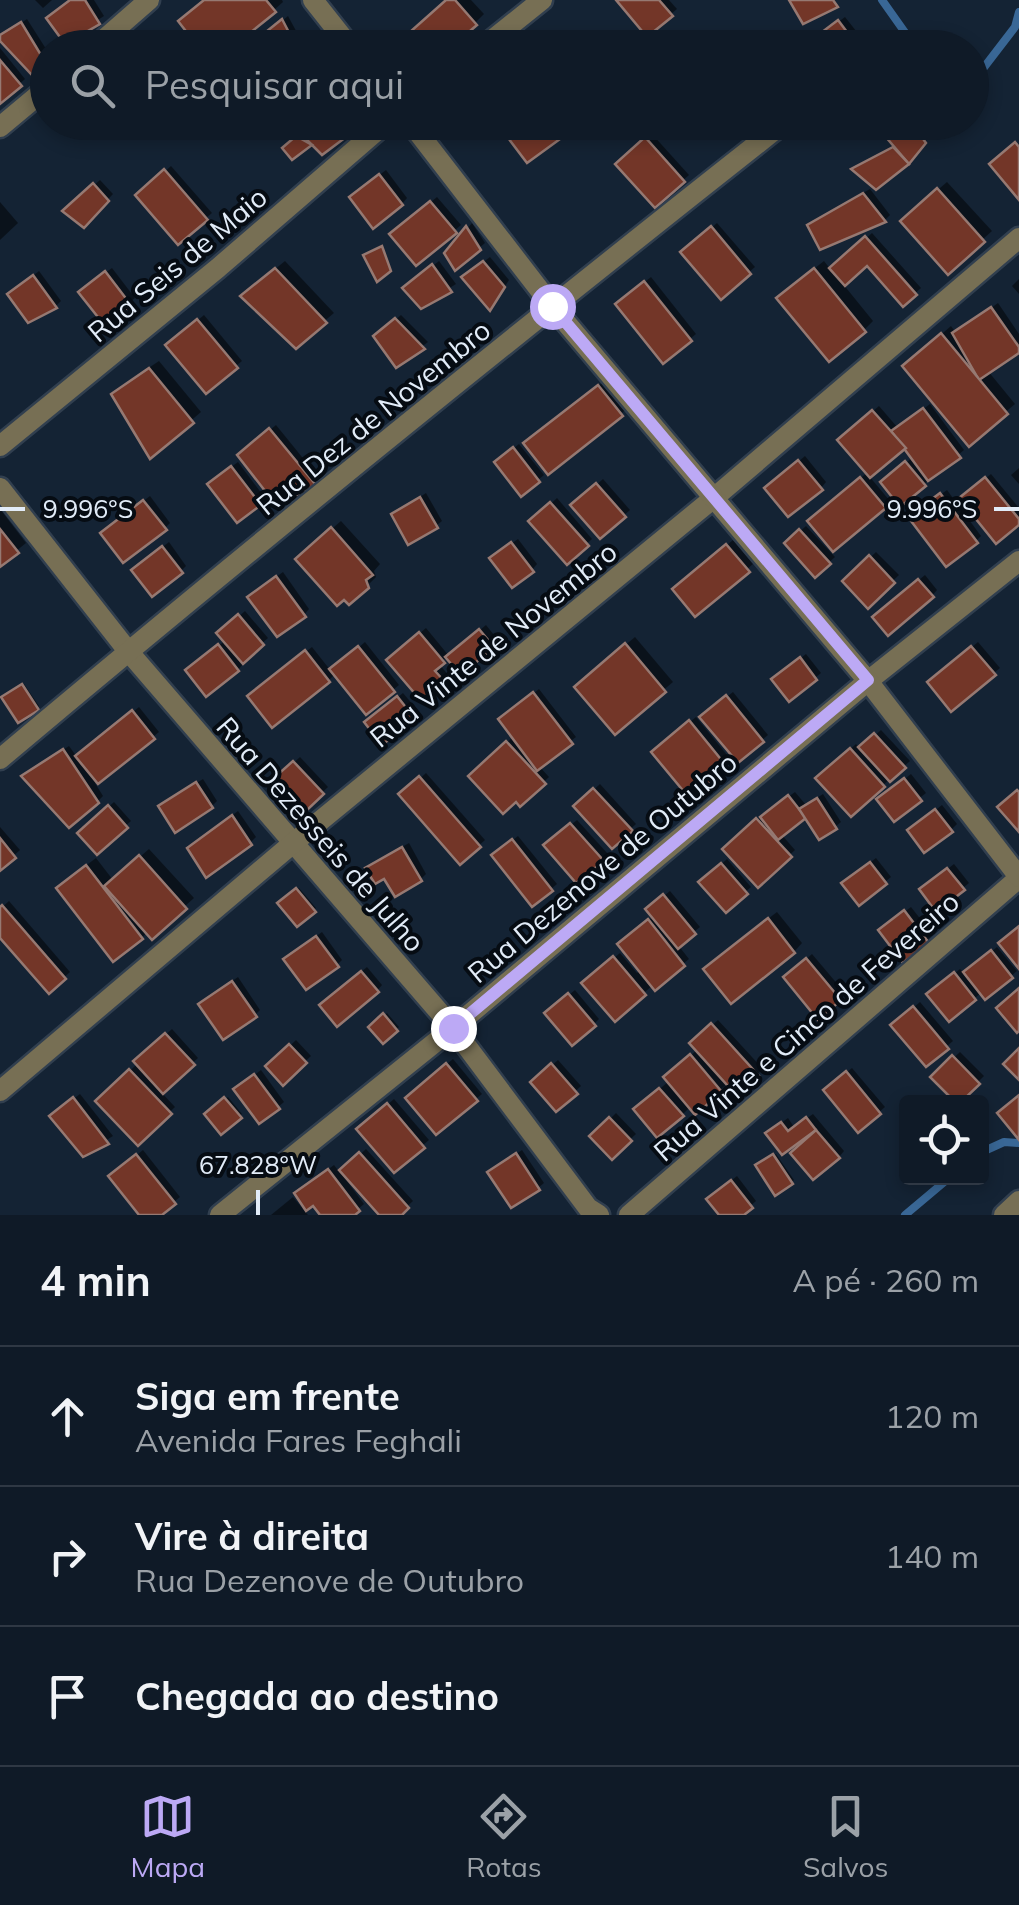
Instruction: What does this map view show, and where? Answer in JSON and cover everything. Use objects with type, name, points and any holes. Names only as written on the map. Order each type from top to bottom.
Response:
[{"type":"street","points":[[115,30],[149,0]]},
{"type":"street","points":[[313,0],[337,30]]},
{"type":"street","points":[[504,30],[542,0]]},
{"type":"street","points":[[0,127],[30,102]]},
{"type":"street","name":"Rua Seis de Maio","points":[[0,446],[218,268],[366,140]]},
{"type":"street","points":[[424,140],[552,306],[868,680],[1019,877]]},
{"type":"street","name":"Rua Dez de Novembro","points":[[0,759],[552,306],[761,140]]},
{"type":"street","name":"Rua Vinte de Novembro","points":[[0,1091],[292,844],[715,497],[1019,238]]},
{"type":"street","name":"Rua Dezesseis de Julho","points":[[0,488],[128,651],[453,1028],[588,1208],[599,1215]]},
{"type":"street","name":"Rua Dezenove de Outubro","points":[[220,1215],[453,1028],[868,680],[1019,562]]},
{"type":"street","name":"Rua Vinte e Cinco de Fevereiro","points":[[629,1215],[1019,877]]},
{"type":"building","points":[[70,0],[85,0],[100,24],[90,30],[55,30],[46,18]]},
{"type":"building","points":[[204,0],[266,0],[276,12],[254,30],[185,30],[178,21]]},
{"type":"building","points":[[446,0],[455,0],[477,25],[471,30],[412,30]]},
{"type":"building","points":[[616,0],[659,0],[673,16],[656,30],[641,30]]},
{"type":"building","points":[[789,0],[833,0],[838,7],[803,24]]},
{"type":"building","points":[[282,19],[288,30],[268,30]]},
{"type":"building","points":[[838,20],[846,30],[825,30]]},
{"type":"building","points":[[21,22],[30,37],[30,73],[0,41],[0,35]]},
{"type":"building","points":[[0,60],[22,86],[0,104]]},
{"type":"building","points":[[291,140],[312,145],[292,160],[282,148]]},
{"type":"building","points":[[307,140],[342,140],[322,155]]},
{"type":"building","points":[[510,140],[559,140],[527,163]]},
{"type":"building","points":[[642,140],[648,140],[685,182],[655,208],[615,164]]},
{"type":"building","points":[[888,140],[924,140],[926,143],[909,164]]},
{"type":"building","points":[[1015,142],[1019,147],[1019,200],[989,164]]},
{"type":"building","points":[[893,147],[909,164],[876,190],[851,169]]},
{"type":"building","points":[[164,169],[208,220],[178,245],[135,195]]},
{"type":"building","points":[[379,174],[403,205],[373,229],[349,197]]},
{"type":"building","points":[[93,183],[109,201],[84,228],[62,211]]},
{"type":"building","points":[[937,188],[985,242],[948,275],[900,221]]},
{"type":"building","points":[[863,193],[886,222],[820,250],[807,225]]},
{"type":"building","points":[[430,201],[457,233],[416,266],[389,234]]},
{"type":"building","points":[[466,226],[481,250],[455,271],[444,253]]},
{"type":"building","points":[[711,226],[751,274],[721,300],[680,252]]},
{"type":"building","points":[[865,236],[917,295],[903,307],[867,266],[845,286],[829,268]]},
{"type":"building","points":[[382,246],[391,271],[377,282],[363,255]]},
{"type":"building","points":[[483,261],[505,287],[490,311],[461,277]]},
{"type":"building","points":[[432,264],[452,292],[421,309],[402,288]]},
{"type":"building","points":[[275,268],[327,323],[296,349],[240,296]]},
{"type":"building","points":[[814,268],[866,332],[829,362],[776,298]]},
{"type":"building","points":[[105,271],[131,305],[105,326],[78,292]]},
{"type":"building","points":[[33,275],[57,308],[28,323],[7,294]]},
{"type":"building","points":[[644,281],[692,341],[663,364],[615,304]]},
{"type":"building","points":[[991,307],[1019,347],[1019,353],[979,380],[952,333]]},
{"type":"building","points":[[395,318],[425,349],[396,368],[373,336]]},
{"type":"building","points":[[197,319],[238,368],[206,394],[165,345]]},
{"type":"building","points":[[941,333],[1008,414],[969,447],[902,366]]},
{"type":"building","points":[[149,368],[194,423],[150,459],[111,394]]},
{"type":"building","points":[[598,385],[623,416],[548,475],[523,443]]},
{"type":"building","points":[[923,408],[961,458],[928,481],[891,431]]},
{"type":"building","points":[[872,410],[906,448],[870,478],[837,440]]},
{"type":"building","points":[[269,428],[316,485],[276,505],[237,455]]},
{"type":"building","points":[[513,447],[540,482],[521,497],[494,462]]},
{"type":"building","points":[[798,460],[823,490],[788,517],[764,488]]},
{"type":"building","points":[[905,461],[926,486],[900,507],[880,482]]},
{"type":"building","points":[[231,466],[261,505],[237,523],[207,484]]},
{"type":"building","points":[[860,477],[886,508],[833,552],[807,521]]},
{"type":"building","points":[[985,477],[1019,519],[1019,525],[996,544],[959,498]]},
{"type":"building","points":[[596,483],[626,517],[600,539],[570,505]]},
{"type":"building","points":[[940,493],[978,543],[946,567],[908,517]]},
{"type":"building","points":[[420,497],[438,528],[408,545],[391,514]]},
{"type":"building","points":[[143,500],[167,530],[123,563],[100,533]]},
{"type":"building","points":[[550,502],[589,546],[567,565],[528,521]]},
{"type":"building","points":[[331,527],[373,575],[366,580],[369,588],[349,605],[344,600],[337,606],[295,559]]},
{"type":"building","points":[[0,529],[19,553],[0,567]]},
{"type":"building","points":[[799,529],[831,564],[815,578],[784,543]]},
{"type":"building","points":[[511,542],[534,572],[512,588],[489,558]]},
{"type":"building","points":[[726,544],[750,572],[695,617],[672,589]]},
{"type":"building","points":[[162,546],[183,573],[152,597],[131,570]]},
{"type":"building","points":[[869,555],[895,583],[868,609],[842,581]]},
{"type":"building","points":[[276,576],[306,617],[277,637],[247,597]]},
{"type":"building","points":[[918,579],[934,597],[888,636],[872,617]]},
{"type":"building","points":[[238,614],[264,645],[243,664],[216,633]]},
{"type":"building","points":[[479,629],[494,647],[461,675],[445,657]]},
{"type":"building","points":[[419,632],[445,663],[435,671],[447,684],[423,703],[386,660]]},
{"type":"building","points":[[625,643],[666,692],[615,735],[574,687]]},
{"type":"building","points":[[218,644],[239,671],[206,697],[185,670]]},
{"type":"building","points":[[358,646],[395,692],[366,715],[329,669]]},
{"type":"building","points":[[971,646],[996,675],[951,712],[927,682]]},
{"type":"building","points":[[305,650],[330,682],[272,728],[247,696]]},
{"type":"building","points":[[800,657],[817,680],[789,702],[771,679]]},
{"type":"building","points":[[22,684],[39,710],[18,723],[1,697]]},
{"type":"building","points":[[533,692],[573,744],[537,771],[498,719]]},
{"type":"building","points":[[726,695],[764,742],[738,763],[699,717]]},
{"type":"building","points":[[397,696],[415,719],[382,745],[364,722]]},
{"type":"building","points":[[132,710],[155,739],[98,784],[75,756]]},
{"type":"building","points":[[689,720],[728,768],[690,799],[651,752]]},
{"type":"building","points":[[874,733],[906,768],[890,782],[858,747]]},
{"type":"building","points":[[506,741],[546,784],[520,807],[516,802],[503,814],[468,776]]},
{"type":"building","points":[[850,748],[885,787],[851,817],[815,778]]},
{"type":"building","points":[[63,749],[99,803],[69,828],[21,776]]},
{"type":"building","points":[[293,761],[324,794],[306,811],[275,777]]},
{"type":"building","points":[[419,776],[481,847],[460,865],[398,794]]},
{"type":"building","points":[[904,778],[922,801],[894,822],[876,799]]},
{"type":"building","points":[[196,782],[213,808],[175,833],[158,806]]},
{"type":"building","points":[[593,788],[633,831],[612,849],[573,806]]},
{"type":"building","points":[[1019,792],[1019,832],[997,807]]},
{"type":"building","points":[[788,795],[806,818],[778,840],[760,817]]},
{"type":"building","points":[[817,798],[837,829],[819,840],[799,809]]},
{"type":"building","points":[[108,805],[128,828],[97,855],[77,833]]},
{"type":"building","points":[[935,809],[953,832],[924,853],[907,830]]},
{"type":"building","points":[[232,815],[252,845],[206,878],[187,848]]},
{"type":"building","points":[[756,818],[792,857],[758,888],[722,849]]},
{"type":"building","points":[[570,823],[604,861],[576,883],[543,845]]},
{"type":"building","points":[[0,838],[16,858],[0,871]]},
{"type":"building","points":[[512,839],[553,891],[532,907],[491,855]]},
{"type":"building","points":[[402,847],[422,881],[395,897],[384,879],[375,884],[365,868]]},
{"type":"building","points":[[139,855],[187,909],[152,940],[104,886]]},
{"type":"building","points":[[870,862],[887,884],[859,906],[841,883]]},
{"type":"building","points":[[721,863],[748,894],[726,913],[698,882]]},
{"type":"building","points":[[86,865],[143,939],[113,962],[56,888]]},
{"type":"building","points":[[947,868],[965,890],[936,912],[919,889]]},
{"type":"building","points":[[296,888],[316,912],[297,927],[277,903]]},
{"type":"building","points":[[663,894],[696,934],[678,949],[645,909]]},
{"type":"building","points":[[2,905],[66,979],[49,994],[0,938]]},
{"type":"building","points":[[904,910],[929,943],[903,963],[878,930]]},
{"type":"building","points":[[768,918],[795,953],[731,1004],[703,969]]},
{"type":"building","points":[[648,919],[685,966],[655,991],[617,944]]},
{"type":"building","points":[[1019,926],[1019,969],[998,943]]},
{"type":"building","points":[[316,936],[339,967],[306,990],[283,959]]},
{"type":"building","points":[[991,950],[1013,978],[985,1000],[963,972]]},
{"type":"building","points":[[613,956],[646,995],[615,1022],[581,983]]},
{"type":"building","points":[[806,958],[841,1000],[818,1020],[783,977]]},
{"type":"building","points":[[361,971],[379,992],[337,1027],[319,1005]]},
{"type":"building","points":[[954,972],[976,1000],[949,1022],[926,994]]},
{"type":"building","points":[[232,981],[257,1017],[223,1040],[198,1004]]},
{"type":"building","points":[[1019,988],[1019,1031],[1017,1033],[996,1008]]},
{"type":"building","points":[[568,993],[596,1026],[572,1046],[544,1013]]},
{"type":"building","points":[[913,1006],[949,1049],[926,1067],[890,1025]]},
{"type":"building","points":[[383,1013],[398,1031],[383,1044],[368,1027]]},
{"type":"building","points":[[711,1023],[759,1076],[737,1096],[689,1043]]},
{"type":"building","points":[[165,1033],[195,1065],[163,1094],[133,1061]]},
{"type":"building","points":[[289,1044],[307,1063],[283,1086],[265,1066]]},
{"type":"building","points":[[1019,1048],[1019,1080],[1003,1064]]},
{"type":"building","points":[[690,1054],[722,1092],[695,1115],[663,1077]]},
{"type":"building","points":[[952,1055],[980,1084],[968,1095],[948,1095],[930,1077]]},
{"type":"building","points":[[446,1063],[478,1101],[436,1135],[405,1098]]},
{"type":"building","points":[[551,1063],[578,1094],[556,1112],[530,1082]]},
{"type":"building","points":[[129,1069],[172,1114],[138,1146],[95,1101]]},
{"type":"building","points":[[846,1071],[881,1114],[858,1133],[823,1090]]},
{"type":"building","points":[[254,1074],[280,1109],[259,1124],[233,1089]]},
{"type":"building","points":[[659,1088],[684,1116],[657,1138],[633,1109]]},
{"type":"building","points":[[1019,1095],[1019,1140],[997,1113]]},
{"type":"building","points":[[73,1097],[109,1144],[83,1157],[49,1116]]},
{"type":"building","points":[[224,1097],[242,1118],[221,1135],[204,1114]]},
{"type":"building","points":[[387,1103],[425,1148],[394,1173],[356,1129]]},
{"type":"building","points":[[609,1117],[632,1141],[612,1160],[589,1136]]},
{"type":"building","points":[[806,1117],[816,1130],[782,1155],[765,1133],[781,1122],[788,1131]]},
{"type":"building","points":[[816,1130],[840,1158],[813,1180],[790,1153]]},
{"type":"building","points":[[359,1152],[409,1208],[402,1215],[379,1215],[339,1170]]},
{"type":"building","points":[[516,1153],[540,1190],[511,1208],[487,1172]]},
{"type":"building","points":[[136,1154],[176,1204],[162,1215],[139,1215],[108,1176]]},
{"type":"building","points":[[773,1154],[793,1184],[775,1196],[755,1165]]},
{"type":"building","points":[[328,1169],[360,1211],[355,1215],[320,1215],[313,1206],[306,1211],[294,1193]]},
{"type":"building","points":[[731,1180],[753,1208],[744,1215],[719,1215],[706,1199]]},
{"type":"waterway","points":[[882,0],[903,30]]},
{"type":"waterway","points":[[989,61],[1015,27],[1019,12]]},
{"type":"waterway","points":[[989,1149],[1004,1142],[1019,1143]]},
{"type":"waterway","points":[[905,1215],[941,1185]]},
{"type":"route","points":[[453,1028],[868,680],[552,306]]}]
